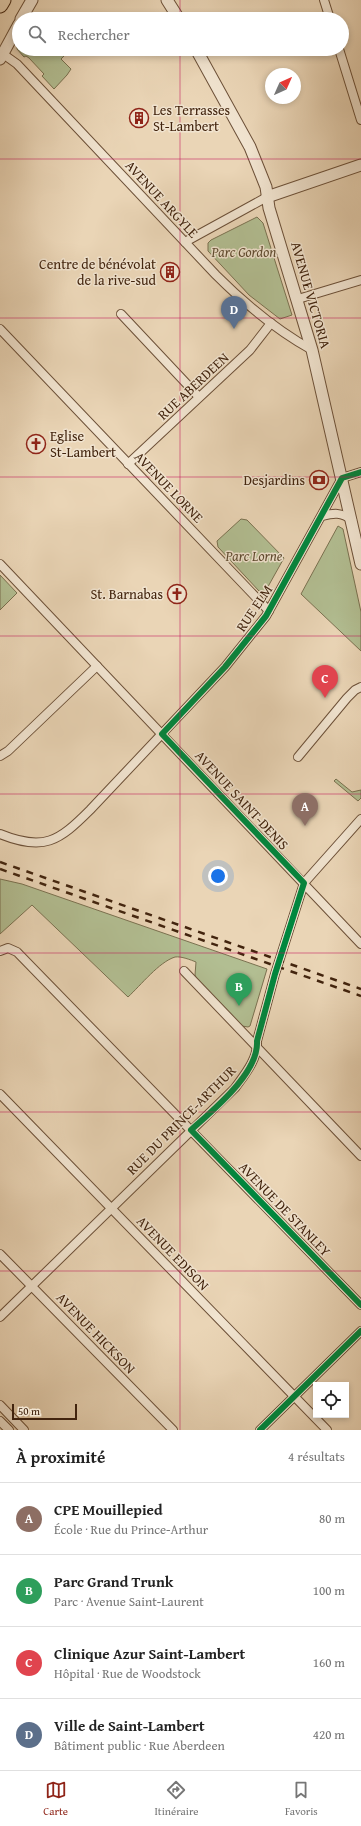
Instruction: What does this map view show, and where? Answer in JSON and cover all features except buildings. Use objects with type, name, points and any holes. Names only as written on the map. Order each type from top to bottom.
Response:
[{"type":"highway","points":[[0,5],[3,0]]},
{"type":"street","points":[[25,12],[32,0]]},
{"type":"street","points":[[167,0],[174,12]]},
{"type":"street","points":[[324,0],[328,12]]},
{"type":"street","points":[[1,56],[12,36]]},
{"type":"street","name":"AVENUE ARGYLE","points":[[1,56],[17,64],[185,242],[242,300],[271,323],[312,350]]},
{"type":"street","name":"AVENUE VICTORIA","points":[[200,56],[250,147],[266,187],[267,197],[312,350],[361,564]]},
{"type":"street","points":[[341,56],[361,120]]},
{"type":"street","points":[[185,242],[267,197],[361,166]]},
{"type":"street","points":[[298,299],[361,280]]},
{"type":"street","points":[[122,314],[199,397]]},
{"type":"street","name":"RUE ABERDEEN","points":[[128,464],[251,348],[271,323]]},
{"type":"street","name":"AVENUE LORNE","points":[[0,329],[269,611]]},
{"type":"street","points":[[342,478],[361,472]]},
{"type":"street","name":"RUE ELM","points":[[0,834],[28,844],[45,842],[69,831],[225,667],[269,611],[342,478]]},
{"type":"street","points":[[322,516],[333,513],[345,515],[352,520]]},
{"type":"street","name":"AVENUE SAINT-DENIS","points":[[0,564],[361,944]]},
{"type":"street","points":[[0,756],[8,751],[97,666]]},
{"type":"street","points":[[298,757],[355,690],[361,687]]},
{"type":"street","name":"RUE DU PRINCE-ARTHUR","points":[[0,1317],[235,1088],[249,1068],[257,1047],[257,1041],[273,981],[304,883],[361,819]]},
{"type":"street","name":"AVENUE DE STANLEY","points":[[4,949],[17,952],[361,1305]]},
{"type":"street","points":[[184,971],[361,1156]]},
{"type":"street","name":"AVENUE EDISON","points":[[0,1094],[327,1430]]},
{"type":"street","name":"AVENUE HICKSON","points":[[0,1254],[173,1430]]},
{"type":"street","points":[[260,1430],[361,1331]]},
{"type":"street","points":[[0,1405],[24,1430]]},
{"type":"street","points":[[0,1420],[9,1430]]},
{"type":"green space","points":[[26,56],[64,56],[61,59],[71,69],[54,89],[42,76],[44,74]]},
{"type":"green space","name":"Parc Gordon","points":[[257,217],[263,223],[292,315],[280,319],[249,295],[208,251],[208,243],[211,240]]},
{"type":"green space","name":"Parc Lorne","points":[[241,519],[247,520],[284,558],[265,592],[259,591],[218,547],[217,541]]},
{"type":"green space","points":[[338,526],[343,529],[361,612],[361,651],[301,594]]},
{"type":"green space","points":[[0,575],[17,593],[0,610]]},
{"type":"green space","points":[[336,779],[352,792],[361,790],[361,798],[358,801],[334,781]]},
{"type":"green space","points":[[0,879],[22,884],[267,969],[250,1026],[242,1026],[197,980],[195,975],[196,962],[191,960],[175,957],[169,960],[157,969],[128,997],[32,905],[0,934]]},
{"type":"railway","points":[[0,862],[361,989]]},
{"type":"railway","points":[[0,869],[361,996]]},
{"type":"cycle path","points":[[361,472],[342,478],[266,616],[225,667],[162,734],[304,883],[275,974],[257,1041],[256,1053],[251,1066],[233,1090],[191,1130],[361,1305]]},
{"type":"cycle path","points":[[260,1430],[361,1331]]},
{"type":"place","name":"Les Terrasses St-Lambert","points":[[139,118]]},
{"type":"place","name":"Centre de bénévolat de la rive-sud","points":[[170,272]]},
{"type":"place","name":"Ville de Saint-Lambert","points":[[234,329]]},
{"type":"place","name":"Eglise St-Lambert","points":[[36,444]]},
{"type":"place","name":"Desjardins","points":[[319,480]]},
{"type":"place","name":"St. Barnabas","points":[[177,594]]},
{"type":"place","name":"Clinique Azur Saint-Lambert","points":[[325,698]]},
{"type":"place","name":"CPE Mouillepied","points":[[305,826]]},
{"type":"place","name":"Parc Grand Trunk","points":[[239,1006]]}]
